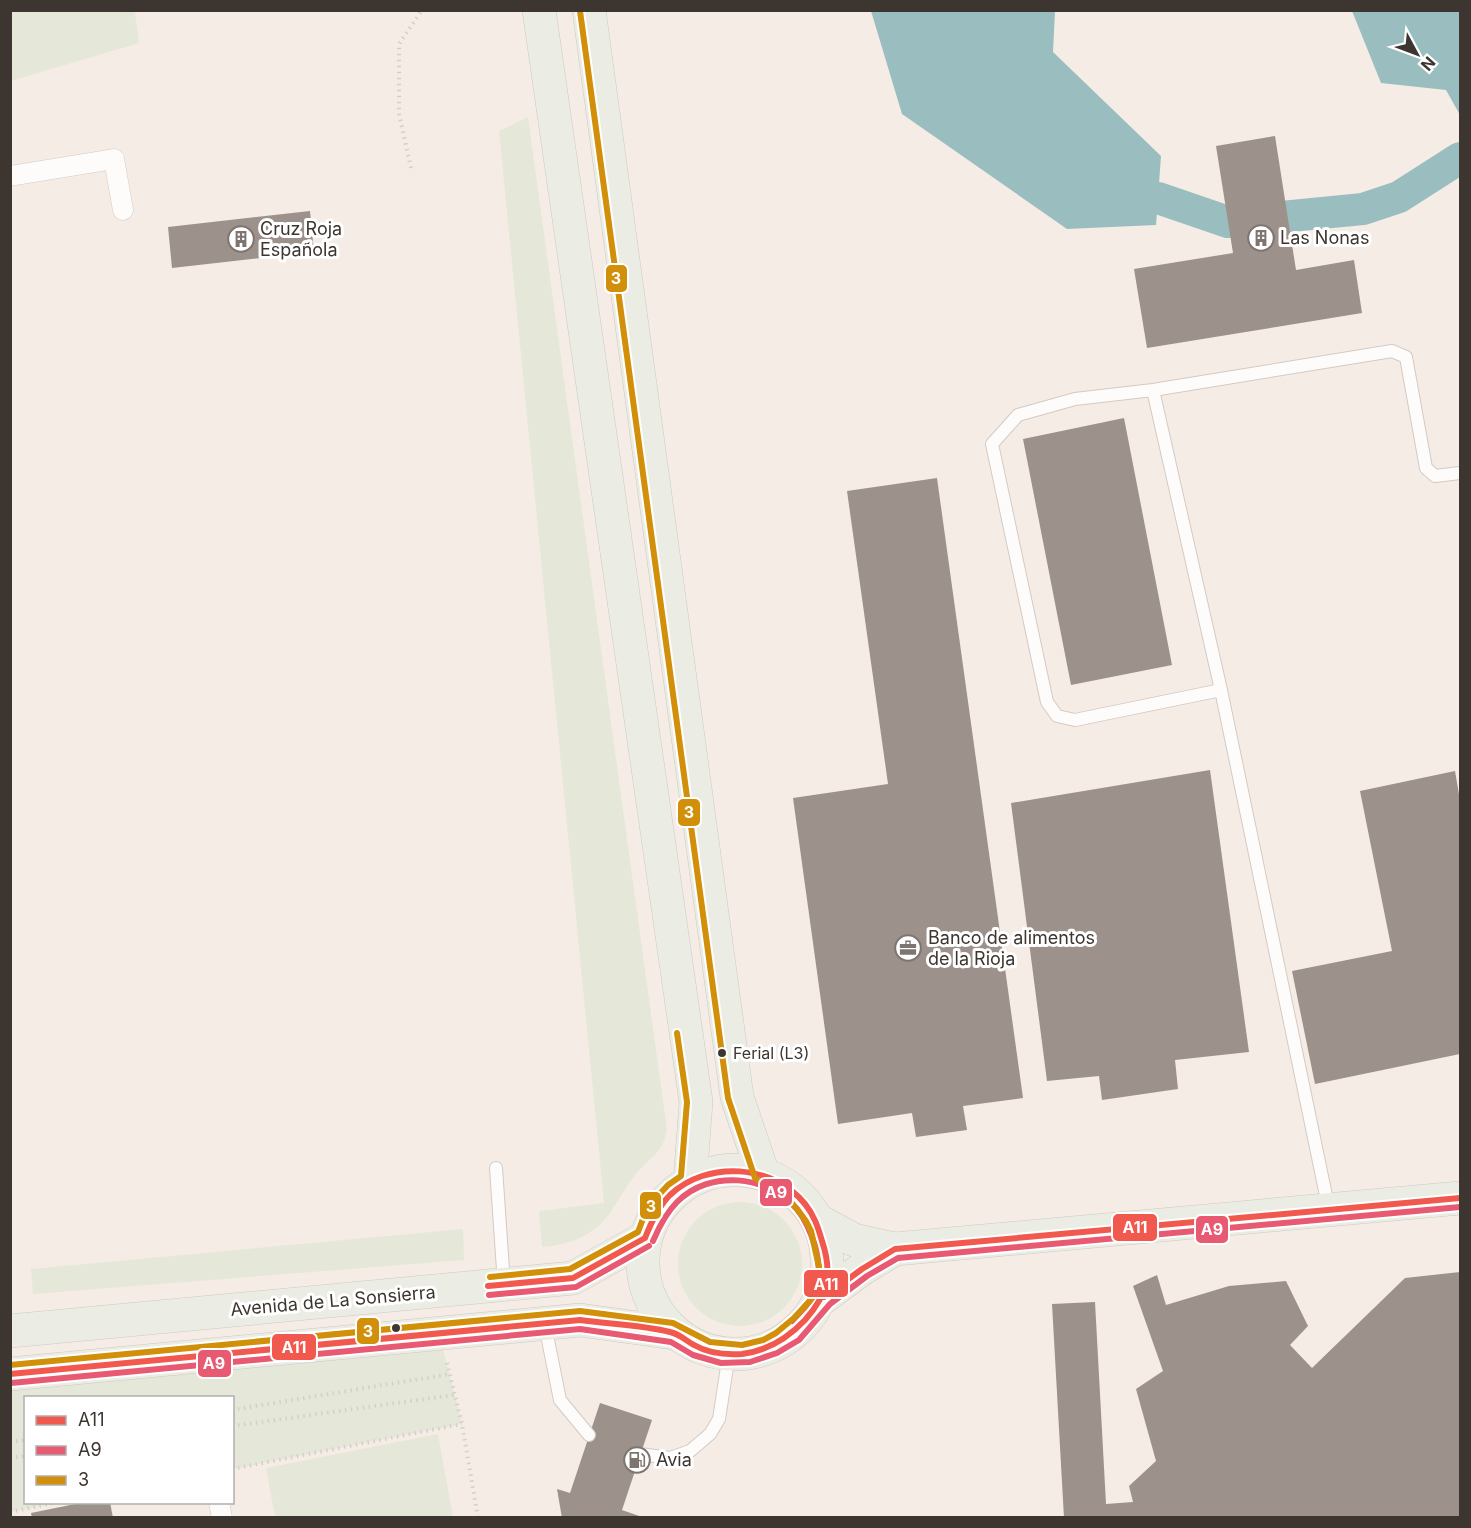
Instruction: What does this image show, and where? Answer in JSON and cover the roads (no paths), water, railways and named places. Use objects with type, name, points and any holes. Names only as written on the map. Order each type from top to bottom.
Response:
[{"type":"main road","points":[[538,10],[696,1102],[690,1181]]},
{"type":"main road","points":[[589,10],[737,1096],[763,1174]]},
{"type":"main road","points":[[824,1297],[829,1271],[817,1220],[796,1193],[763,1174],[726,1170],[690,1181],[674,1192],[662,1205],[652,1220],[645,1238],[642,1264],[646,1290],[657,1313],[674,1333],[696,1347],[722,1354],[748,1353],[773,1346],[794,1333],[824,1297],[862,1269],[895,1249]]},
{"type":"main road","points":[[817,1220],[854,1240],[895,1249],[1461,1198]]},
{"type":"main road","name":"Avenida de La Sonsierra","points":[[10,1331],[573,1278],[645,1238]]},
{"type":"main road","points":[[10,1374],[580,1320],[674,1333]]},
{"type":"street","points":[[10,176],[114,159],[123,210]]},
{"type":"lane","points":[[1221,690],[1076,720],[1057,716],[1047,702],[992,444],[1018,415],[1075,399],[1153,390],[1392,351],[1406,357],[1426,468],[1434,476],[1461,472]]},
{"type":"lane","points":[[1153,390],[1221,690],[1329,1210]]},
{"type":"lane","points":[[496,1168],[504,1284]]},
{"type":"lane","points":[[545,1323],[560,1400],[589,1435]]},
{"type":"lane","points":[[640,1454],[670,1458],[690,1450],[710,1434],[719,1419],[729,1354]]},
{"type":"water","points":[[871,11],[1055,11],[1053,52],[1161,156],[1156,225],[1067,229],[902,114]]},
{"type":"water","points":[[1352,11],[1460,11],[1460,115],[1446,90],[1381,83]]},
{"type":"waterway","points":[[1158,198],[1228,222],[1363,209],[1399,197],[1460,158]]},
{"type":"place","name":"Las Nonas","points":[[1261,238]]},
{"type":"place","name":"Cruz Roja Española","points":[[241,239]]},
{"type":"place","name":"Banco de alimentos de la Rioja","points":[[908,948]]},
{"type":"place","name":"Ferial (L3)","points":[[722,1053]]},
{"type":"place","name":"Avia","points":[[637,1460]]}]
